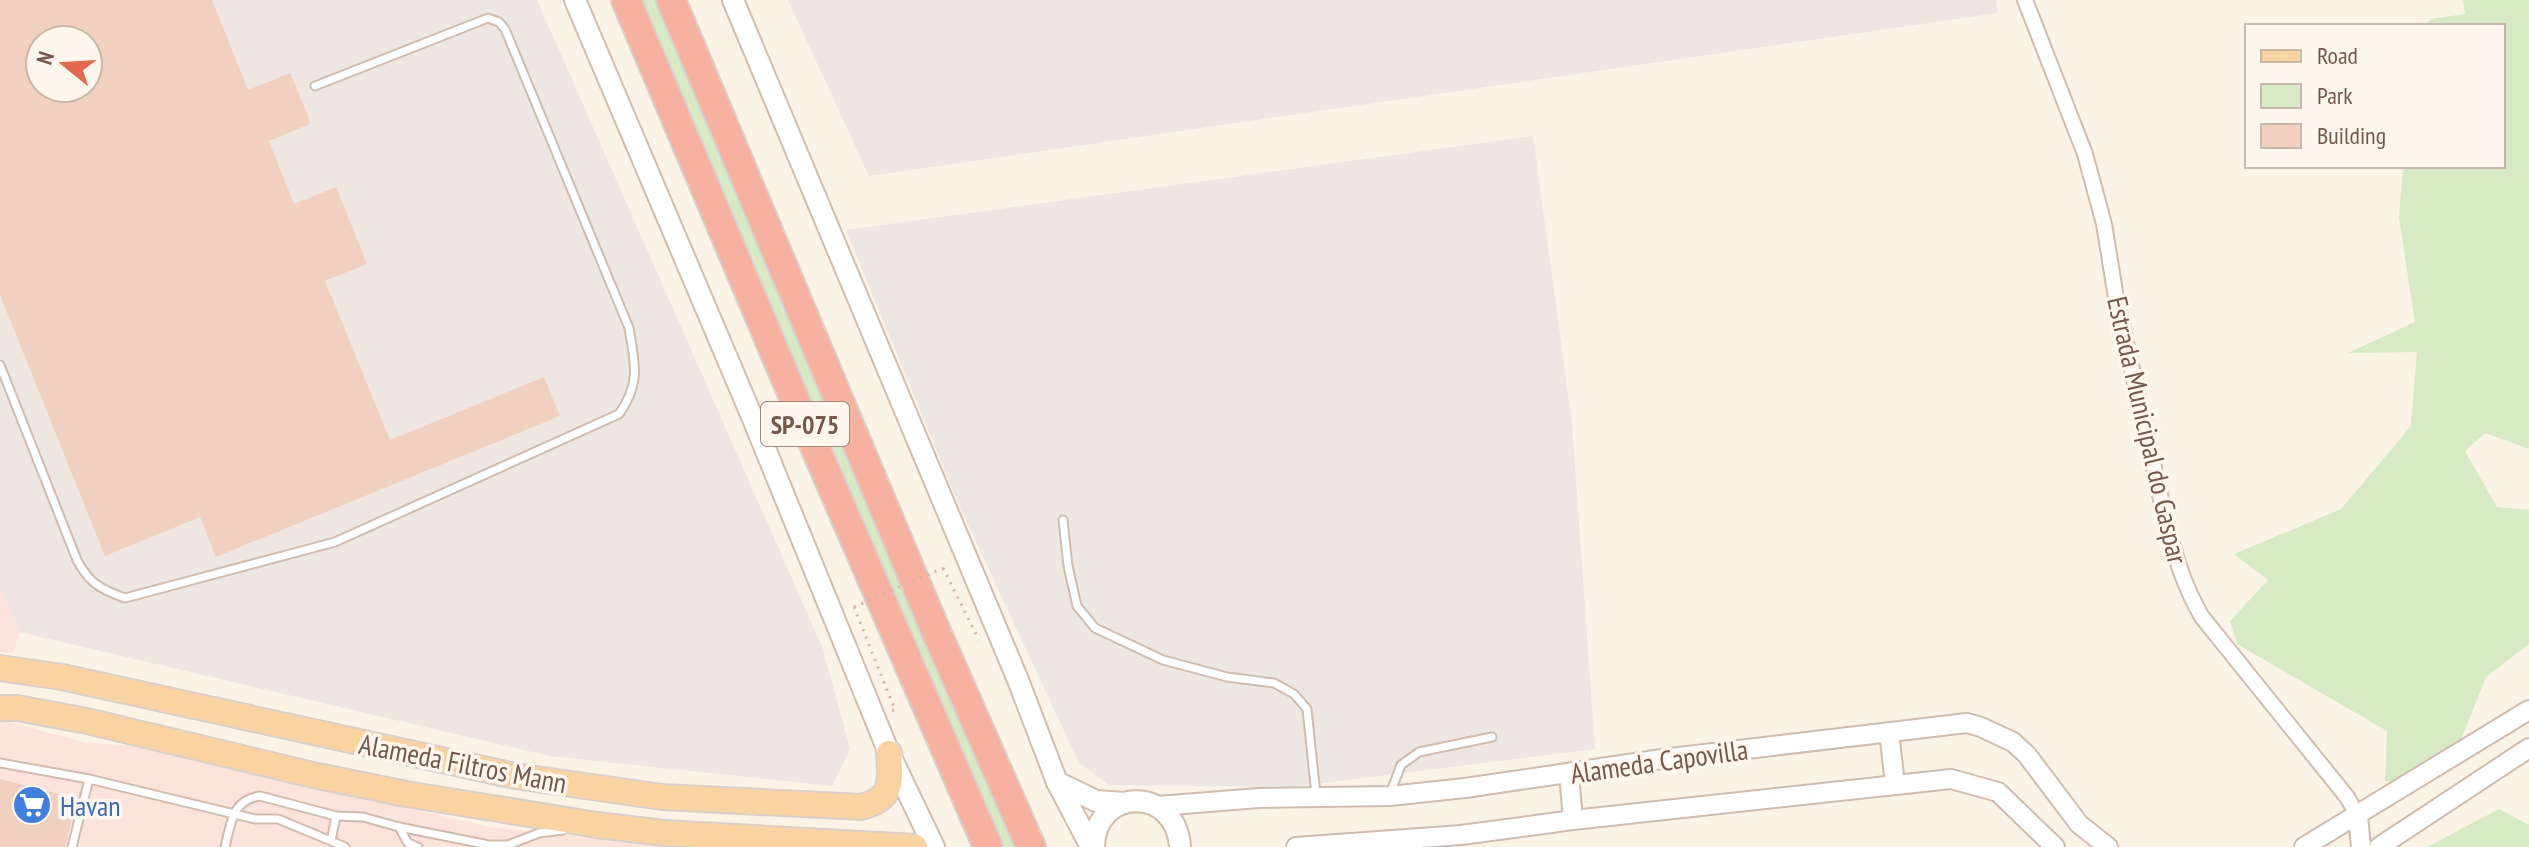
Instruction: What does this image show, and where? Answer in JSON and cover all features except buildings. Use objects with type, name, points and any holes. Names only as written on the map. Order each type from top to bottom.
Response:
[{"type":"highway","name":"SP-075","points":[[626,0],[988,847]]},
{"type":"highway","name":"SP-075","points":[[671,0],[1031,847]]},
{"type":"main road","points":[[575,0],[748,405],[889,753],[934,847]]},
{"type":"main road","points":[[733,0],[1018,680],[1057,782],[1092,847]]},
{"type":"main road","name":"Alameda Filtros Mann","points":[[0,668],[62,677],[515,776],[662,797],[861,807],[875,803],[885,794],[891,782],[889,753]]},
{"type":"main road","points":[[156,738],[166,702]]},
{"type":"main road","name":"Alameda Filtros Mann","points":[[0,708],[17,708],[87,721],[406,794],[597,825],[786,844],[915,847]]},
{"type":"main road","points":[[406,794],[415,755]]},
{"type":"main road","points":[[1057,782],[1096,801],[1147,802],[1158,806],[1175,824],[1180,847]]},
{"type":"main road","points":[[662,797],[665,833]]},
{"type":"main road","points":[[1092,847],[1102,818],[1124,803]]},
{"type":"street","name":"Estrada Municipal do Gaspar","points":[[2025,0],[2085,154],[2097,196],[2116,298],[2176,562],[2202,617],[2347,797],[2358,816]]},
{"type":"street","points":[[2304,847],[2527,715]]},
{"type":"street","name":"Alameda Capovilla","points":[[1158,806],[1259,798],[1390,796],[1967,723],[2000,734],[2027,755],[2079,824],[2108,847]]},
{"type":"street","points":[[1889,732],[1895,784]]},
{"type":"street","points":[[2379,847],[2529,748]]},
{"type":"street","points":[[1569,773],[1573,820]]},
{"type":"street","name":"Alameda Capovilla","points":[[1296,847],[1461,835],[1951,779],[1998,792],[2055,847]]},
{"type":"street","points":[[2358,816],[2361,847]]},
{"type":"lane","points":[[0,365],[77,560],[87,578],[106,592],[125,598],[335,542],[619,414],[630,398],[636,373],[629,328],[505,29],[499,22],[488,18],[315,86]]},
{"type":"lane","points":[[1063,520],[1068,566],[1077,606],[1095,628],[1163,660],[1227,677],[1274,683],[1294,694],[1307,709],[1316,797]]},
{"type":"lane","points":[[1390,796],[1401,765],[1419,752],[1492,737]]},
{"type":"lane","points":[[0,763],[89,779],[255,819],[278,819],[345,847]]},
{"type":"lane","points":[[72,847],[89,779]]},
{"type":"lane","points":[[225,847],[237,806],[248,798],[260,796],[336,816],[363,817],[489,845],[508,845],[539,833],[597,825]]},
{"type":"lane","points":[[331,841],[336,816]]},
{"type":"lane","points":[[399,827],[408,843],[418,847]]},
{"type":"path","points":[[875,715],[895,710],[854,607],[943,568]]},
{"type":"shaded area","points":[[0,0],[537,0],[823,649],[850,749],[832,786],[550,756],[19,632],[0,588]]},
{"type":"shaded area","points":[[788,0],[1996,0],[1998,13],[869,176]]},
{"type":"shaded area","points":[[1533,136],[1572,424],[1595,749],[1290,787],[1109,785],[1079,763],[958,503],[846,230]]},
{"type":"shaded area","points":[[0,588],[19,632],[14,652],[0,652]]},
{"type":"shaded area","points":[[0,719],[86,743],[141,746],[490,827],[676,847],[0,847]]},
{"type":"green space","points":[[639,0],[662,0],[1021,847],[999,847]]},
{"type":"green space","points":[[2463,0],[2529,0],[2529,449],[2485,433],[2465,451],[2497,507],[2529,510],[2529,644],[2486,677],[2451,765],[2423,782],[2385,781],[2387,731],[2237,644],[2230,621],[2268,580],[2234,554],[2341,509],[2411,426],[2417,352],[2348,353],[2415,322],[2399,218],[2403,168],[2505,168],[2505,24],[2427,24],[2431,19],[2465,14]]},
{"type":"green space","points":[[2499,809],[2529,825],[2529,847],[2427,847]]},
{"type":"place","name":"Havan","points":[[32,805]]}]
